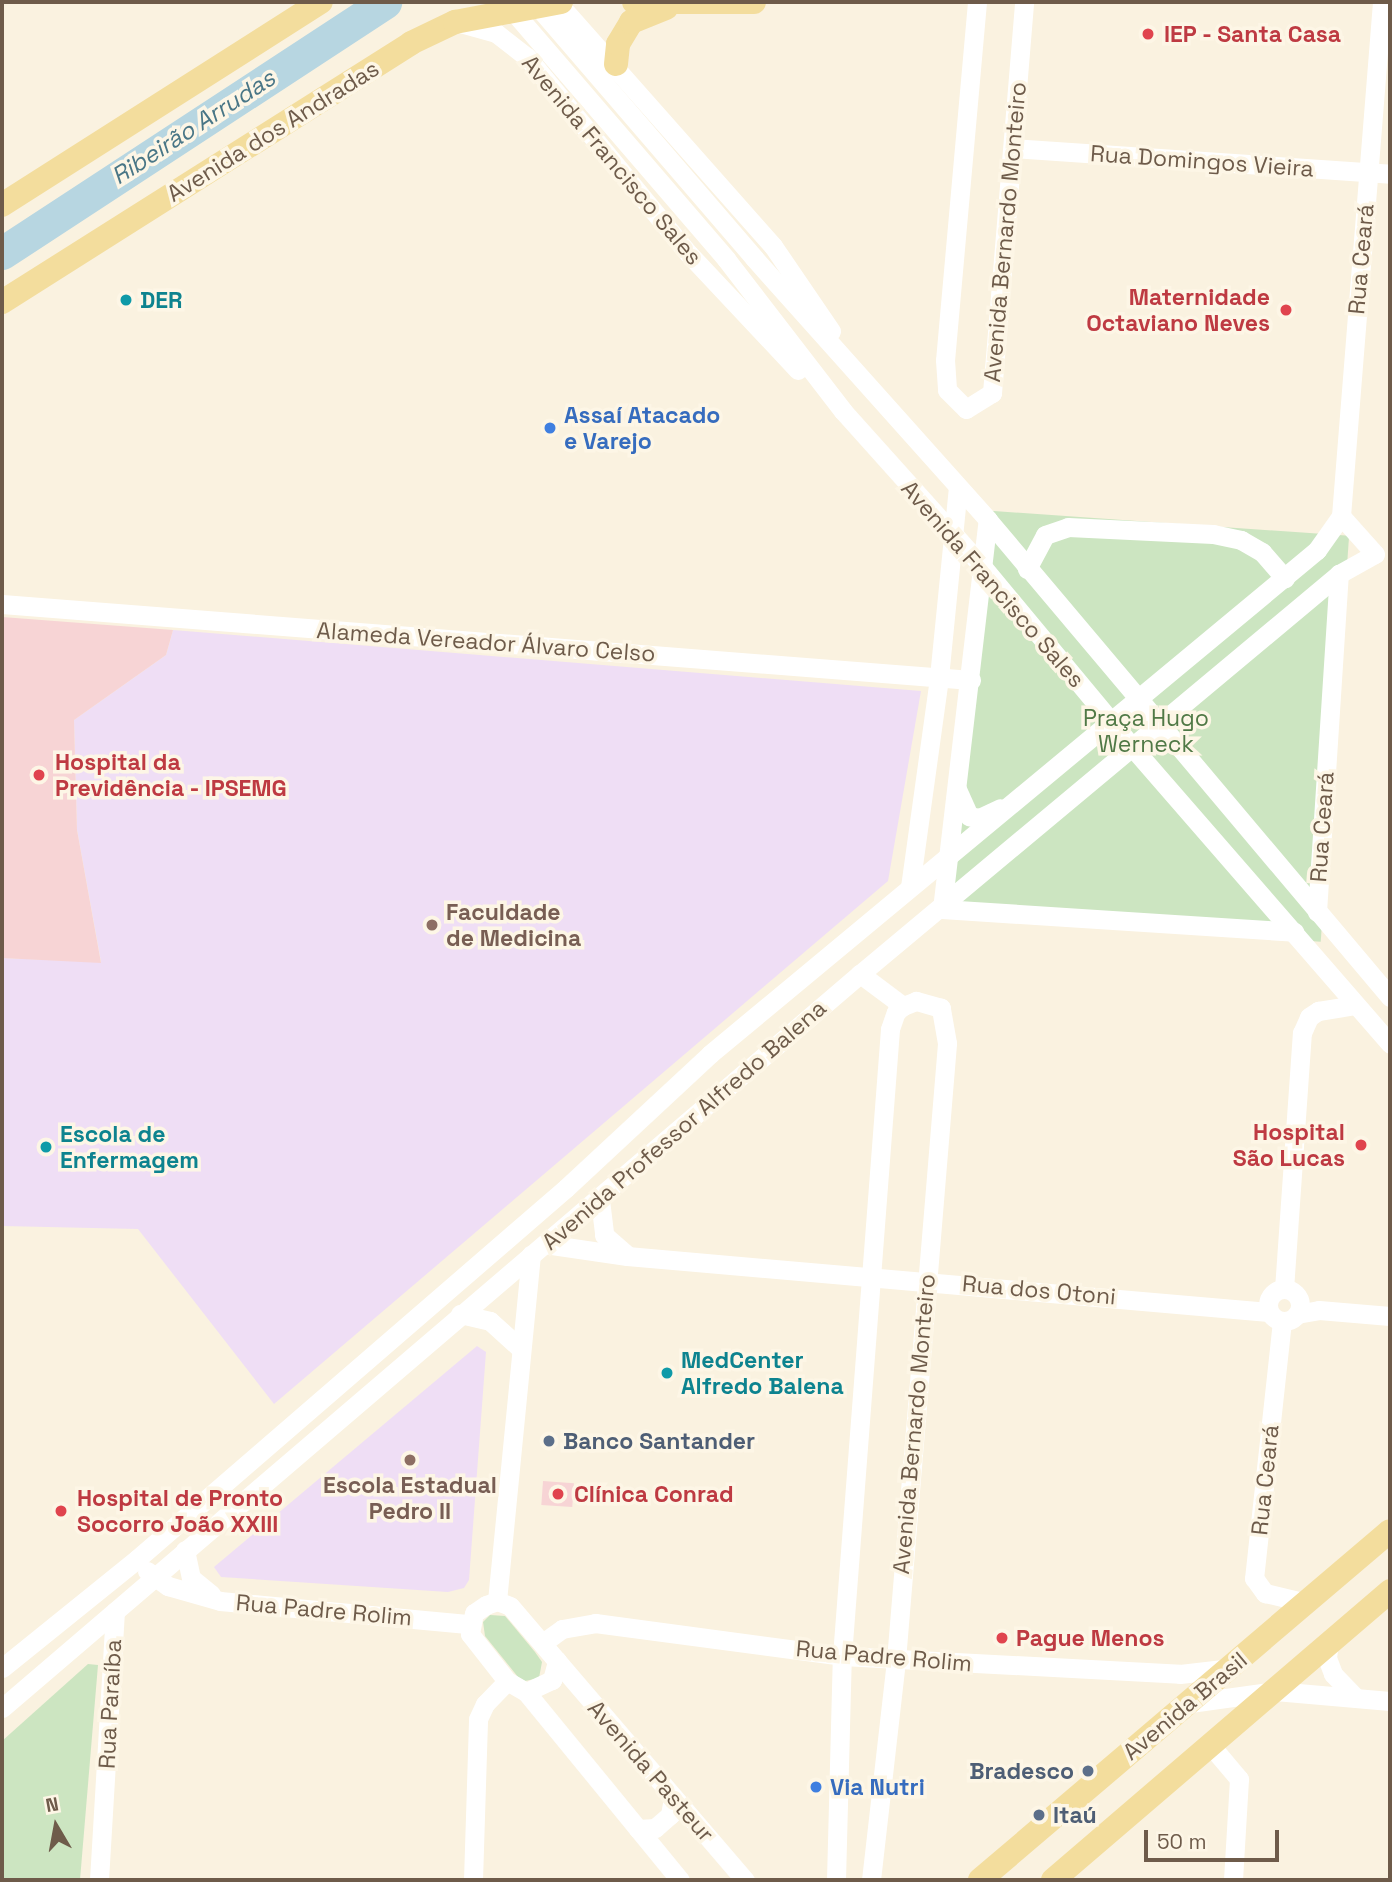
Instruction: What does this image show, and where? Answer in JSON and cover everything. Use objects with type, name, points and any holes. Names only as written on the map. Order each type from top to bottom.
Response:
[{"type":"main road","points":[[2,205],[321,2]]},
{"type":"main road","name":"Avenida dos Andradas","points":[[2,302],[411,43],[495,5],[558,2]]},
{"type":"main road","points":[[634,2],[754,2]]},
{"type":"main road","points":[[616,64],[618,44],[631,22],[686,4]]},
{"type":"main road","name":"Avenida Brasil","points":[[980,1880],[1390,1531]]},
{"type":"main road","name":"Avenida Brasil","points":[[1053,1880],[1212,1747],[1390,1591]]},
{"type":"street","name":"Avenida Francisco Sales","points":[[534,2],[744,247],[988,520],[1158,727],[1390,997]]},
{"type":"street","name":"Avenida Francisco Sales","points":[[558,2],[616,64],[789,267],[856,374]]},
{"type":"street","name":"Avenida Bernardo Monteiro","points":[[977,2],[946,360],[947,390],[966,409],[992,394],[1024,2]]},
{"type":"street","name":"Rua Ceará","points":[[1341,516],[1382,2]]},
{"type":"street","name":"Avenida Francisco Sales","points":[[495,5],[726,259],[843,411],[982,566],[1133,748],[1390,1044]]},
{"type":"street","name":"Avenida Francisco Sales","points":[[455,22],[508,39],[625,180],[775,349],[843,411]]},
{"type":"street","points":[[589,135],[605,141],[622,139],[637,129],[646,114],[645,99]]},
{"type":"street","points":[[625,180],[639,150],[651,139],[677,134]]},
{"type":"street","name":"Rua Domingos Vieira","points":[[1013,148],[1390,174]]},
{"type":"street","points":[[910,887],[939,677],[958,488]]},
{"type":"street","points":[[1341,516],[1383,554]]},
{"type":"street","name":"Avenida Professor Alfredo Balena","points":[[2,1668],[137,1559],[566,1188],[710,1054],[1285,578],[1317,550],[1341,516]]},
{"type":"street","points":[[988,520],[942,909],[1294,932],[1317,912]]},
{"type":"street","points":[[1027,569],[1045,536],[1068,527],[1213,534],[1241,540],[1262,552],[1285,578]]},
{"type":"street","points":[[1317,550],[1339,574]]},
{"type":"street","name":"Avenida Professor Alfredo Balena","points":[[2,1709],[460,1314],[600,1200],[860,974],[942,909],[1339,574],[1383,554]]},
{"type":"street","name":"Rua Ceará","points":[[1317,912],[1339,574]]},
{"type":"street","name":"Alameda Vereador Álvaro Celso","points":[[2,604],[971,680]]},
{"type":"street","points":[[956,784],[969,816],[979,818],[1021,798]]},
{"type":"street","points":[[835,1880],[842,1656],[874,1277],[890,1029],[896,1012],[903,1006],[860,974]]},
{"type":"street","name":"Avenida Bernardo Monteiro","points":[[871,1880],[896,1660],[947,1030],[941,1008],[933,1003],[903,1006]]},
{"type":"street","points":[[1283,1310],[1273,1293],[1284,1289],[1303,1033],[1309,1017],[1318,1011],[1355,1005]]},
{"type":"street","points":[[600,1200],[604,1235],[628,1255]]},
{"type":"street","points":[[538,1250],[521,1349],[497,1601],[474,1613],[470,1634],[507,1681],[526,1692],[552,1680],[557,1661]]},
{"type":"street","name":"Rua dos Otoni","points":[[538,1250],[628,1255],[1242,1307],[1390,1316]]},
{"type":"street","name":"Rua Ceará","points":[[1283,1310],[1254,1578],[1265,1593],[1307,1603]]},
{"type":"street","points":[[460,1314],[490,1321],[521,1349]]},
{"type":"street","name":"Rua Padre Rolim","points":[[185,1550],[191,1578],[220,1601]]},
{"type":"street","points":[[137,1559],[154,1578]]},
{"type":"street","name":"Rua Padre Rolim","points":[[154,1578],[220,1601],[470,1624]]},
{"type":"street","name":"Avenida Pasteur","points":[[497,1601],[510,1606],[544,1642],[557,1661],[745,1880]]},
{"type":"street","name":"Rua Paraíba","points":[[99,1880],[115,1611]]},
{"type":"street","name":"Rua Padre Rolim","points":[[544,1642],[562,1629],[595,1623],[842,1656],[896,1660],[1180,1674],[1230,1668]]},
{"type":"street","points":[[1329,1643],[1327,1658],[1333,1674],[1355,1697]]},
{"type":"street","points":[[1180,1674],[1187,1688],[1183,1709],[1275,1691],[1390,1701]]},
{"type":"street","points":[[473,1880],[478,1719],[485,1704],[507,1681]]},
{"type":"street","name":"Avenida Pasteur","points":[[526,1692],[680,1880]]},
{"type":"street","points":[[1212,1747],[1239,1780],[1233,1880]]},
{"type":"street","points":[[638,1829],[655,1828],[670,1815],[673,1798]]},
{"type":"shaded area","name":"Hospital da Previdência - IPSEMG","points":[[2,617],[173,630],[166,655],[74,720],[77,830],[101,963],[2,958]]},
{"type":"shaded area","points":[[173,630],[921,691],[888,881],[274,1404],[138,1229],[2,1226],[2,958],[101,962],[77,830],[74,720],[166,655]]},
{"type":"shaded area","name":"Escola Estadual Pedro II","points":[[477,1346],[486,1352],[469,1580],[464,1588],[448,1592],[221,1577],[214,1567]]},
{"type":"shaded area","name":"Clínica Conrad","points":[[543,1481],[574,1483],[572,1507],[541,1505]]},
{"type":"green space","name":"Praça Hugo Werneck","points":[[980,510],[1349,536],[1321,942],[952,916]]},
{"type":"green space","points":[[490,1615],[505,1616],[535,1652],[542,1662],[539,1678],[525,1681],[518,1677],[485,1636],[483,1622]]},
{"type":"green space","points":[[88,1664],[98,1665],[80,1880],[2,1880],[2,1741]]},
{"type":"waterway","name":"Ribeirão Arrudas","points":[[2,253],[385,2]]},
{"type":"place","name":"IEP - Santa Casa","points":[[1148,34]]},
{"type":"place","name":"DER","points":[[126,300]]},
{"type":"place","name":"Maternidade Octaviano Neves","points":[[1286,310]]},
{"type":"place","name":"Assaí Atacado e Varejo","points":[[550,428]]},
{"type":"place","name":"Hospital da Previdência - IPSEMG","points":[[39,775]]},
{"type":"place","name":"Faculdade de Medicina","points":[[432,925]]},
{"type":"place","name":"Hospital São Lucas","points":[[1361,1145]]},
{"type":"place","name":"Escola de Enfermagem","points":[[46,1147]]},
{"type":"place","name":"MedCenter Alfredo Balena","points":[[667,1373]]},
{"type":"place","name":"Banco Santander","points":[[549,1441]]},
{"type":"place","name":"Escola Estadual Pedro II","points":[[410,1460]]},
{"type":"place","name":"Clínica Conrad","points":[[558,1494]]},
{"type":"place","name":"Hospital de Pronto Socorro João XXIII","points":[[61,1511]]},
{"type":"place","name":"Pague Menos","points":[[1002,1638]]},
{"type":"place","name":"Bradesco","points":[[1088,1771]]},
{"type":"place","name":"Via Nutri","points":[[816,1787]]},
{"type":"place","name":"Itaú","points":[[1039,1815]]}]
